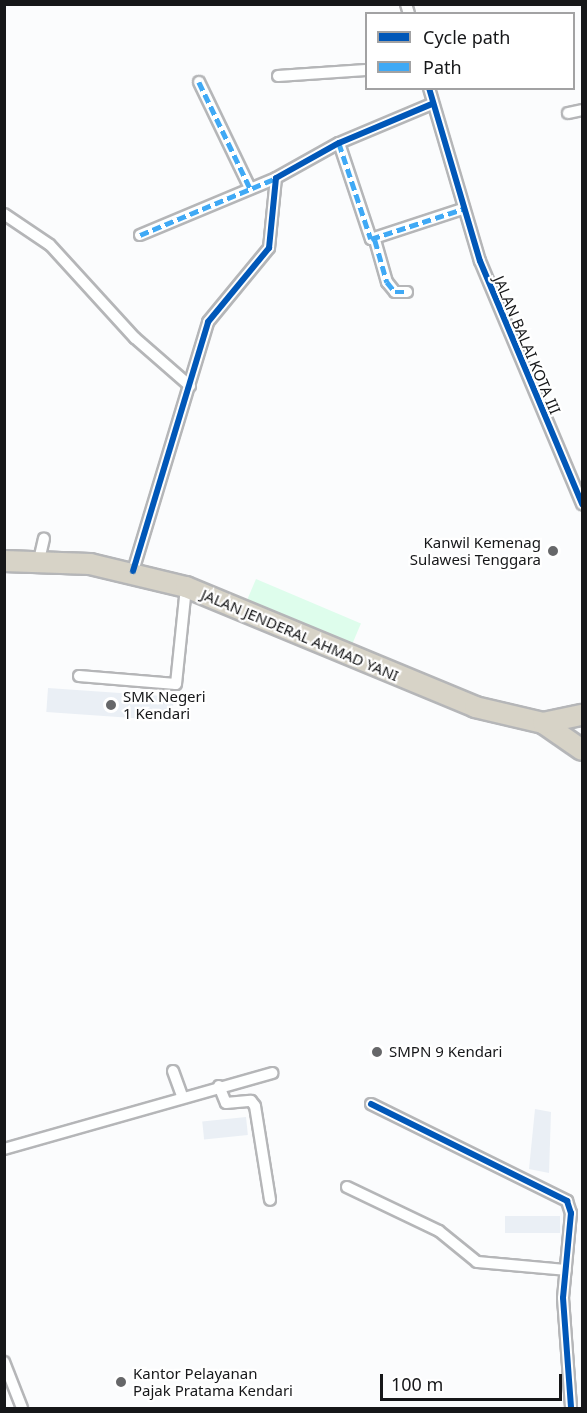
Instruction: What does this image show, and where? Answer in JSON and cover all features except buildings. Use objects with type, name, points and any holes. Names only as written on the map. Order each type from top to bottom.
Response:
[{"type":"highway","name":"JALAN JENDERAL AHMAD YANI","points":[[4,561],[39,560],[133,571],[186,587],[475,707],[543,723],[579,749]]},
{"type":"highway","points":[[543,723],[582,715],[579,749]]},
{"type":"street","points":[[278,76],[365,70]]},
{"type":"street","points":[[200,82],[250,188]]},
{"type":"street","name":"JALAN BALAI KOTA III","points":[[429,90],[463,209],[503,322],[582,504]]},
{"type":"street","points":[[140,235],[276,178],[339,143],[432,104]]},
{"type":"street","points":[[568,113],[582,110]]},
{"type":"street","points":[[339,143],[363,224],[375,240],[387,282],[395,292],[407,292]]},
{"type":"street","points":[[133,571],[212,311],[239,287],[269,248],[276,178]]},
{"type":"street","points":[[375,240],[463,209]]},
{"type":"street","points":[[4,214],[50,245],[135,338],[190,386]]},
{"type":"street","points":[[39,560],[44,539]]},
{"type":"street","points":[[79,676],[176,684],[186,587]]},
{"type":"street","points":[[173,1071],[182,1096]]},
{"type":"street","points":[[4,1149],[182,1096],[272,1073]]},
{"type":"street","points":[[219,1086],[226,1103],[250,1101],[255,1106],[270,1200]]},
{"type":"street","points":[[371,1104],[567,1201],[571,1214],[566,1270],[571,1408]]},
{"type":"street","points":[[347,1187],[439,1231],[477,1262],[566,1270]]},
{"type":"street","points":[[4,1362],[22,1408]]},
{"type":"shaded area","name":"SMK Negeri 1 Kendari","points":[[48,688],[174,697],[172,721],[46,712]]},
{"type":"shaded area","points":[[535,1109],[551,1112],[549,1173],[529,1169]]},
{"type":"shaded area","points":[[246,1117],[248,1135],[204,1140],[202,1122]]},
{"type":"shaded area","points":[[505,1216],[560,1216],[560,1233],[505,1233]]},
{"type":"green space","points":[[256,579],[361,624],[350,650],[245,606]]},
{"type":"marked path","points":[[199,82],[250,188]]},
{"type":"marked path","points":[[339,143],[371,239],[463,209]]},
{"type":"marked path","points":[[140,235],[276,178]]},
{"type":"marked path","points":[[375,240],[387,282],[395,292],[407,292]]},
{"type":"cycle path","points":[[430,90],[480,261],[582,504]]},
{"type":"cycle path","points":[[133,571],[208,322],[269,248],[276,178],[339,143],[432,104]]},
{"type":"cycle path","points":[[371,1104],[567,1201],[571,1213],[563,1298],[571,1408]]},
{"type":"place","name":"Kanwil Kemenag Sulawesi Tenggara","points":[[553,551]]},
{"type":"place","name":"SMK Negeri 1 Kendari","points":[[111,705]]},
{"type":"place","name":"SMPN 9 Kendari","points":[[377,1052]]},
{"type":"place","name":"Kantor Pelayanan Pajak Pratama Kendari","points":[[121,1382]]}]
